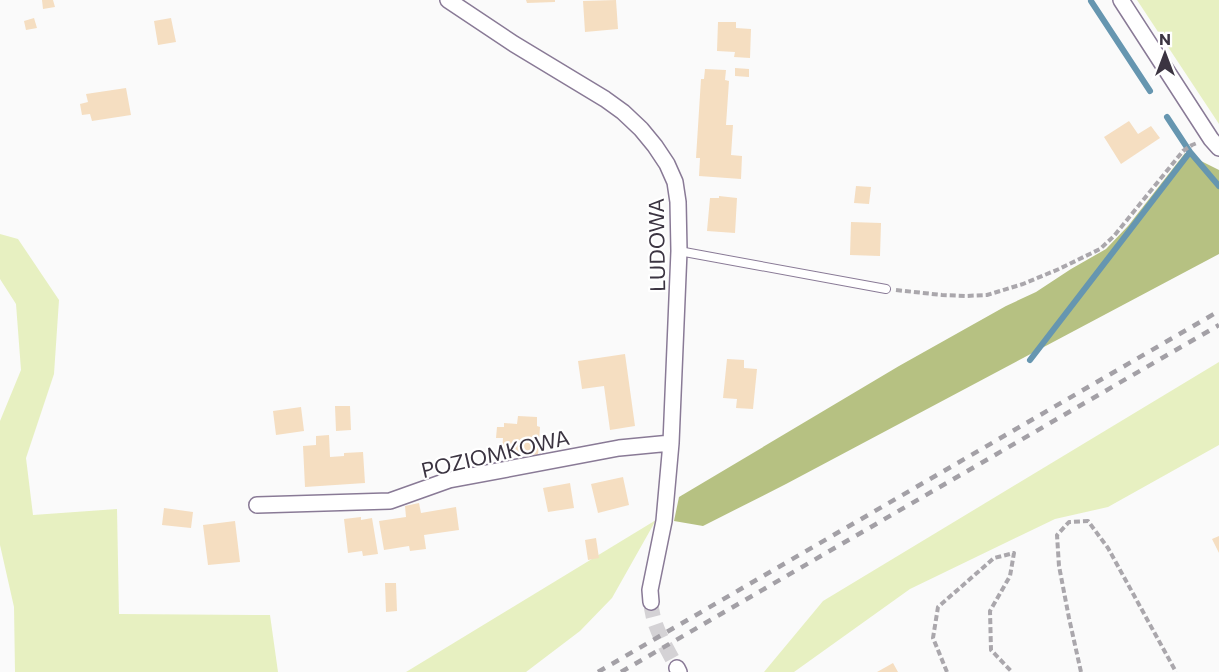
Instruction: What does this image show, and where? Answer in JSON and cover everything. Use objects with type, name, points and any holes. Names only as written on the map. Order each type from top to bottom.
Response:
[{"type":"street","name":"LUDOWA","points":[[448,0],[623,112],[655,146],[675,182],[678,202],[679,251],[671,443],[664,521],[651,583],[651,602]]},
{"type":"street","points":[[1121,0],[1210,139],[1219,148]]},
{"type":"street","name":"POZIOMKOWA","points":[[257,505],[390,501],[449,480],[619,448],[671,443]]},
{"type":"lane","points":[[679,251],[886,289]]},
{"type":"path","points":[[886,289],[942,295],[987,295],[1023,284],[1059,269],[1100,249],[1114,236],[1183,151],[1192,145]]},
{"type":"path","points":[[1081,672],[1059,566],[1057,535],[1069,522],[1088,521],[1108,548],[1176,672]]},
{"type":"path","points":[[947,672],[933,638],[938,607],[994,558],[1014,553],[1010,576],[990,611],[992,650],[1012,672]]},
{"type":"green space","points":[[1137,0],[1219,0],[1219,124]]},
{"type":"green space","points":[[1185,153],[1219,170],[1219,254],[703,526],[674,521],[679,497],[899,366],[1006,306],[1036,292],[1106,249],[1128,226]]},
{"type":"green space","points":[[0,234],[18,239],[59,300],[54,374],[26,458],[33,515],[117,509],[119,614],[270,615],[278,672],[15,672],[14,607],[0,545],[0,421],[21,370],[16,304],[0,279]]},
{"type":"green space","points":[[1219,362],[1219,445],[1108,507],[1055,519],[910,589],[794,672],[764,672],[823,601]]},
{"type":"green space","points":[[656,520],[612,598],[580,631],[526,672],[406,672]]},
{"type":"building","points":[[42,0],[53,0],[55,7],[43,9]]},
{"type":"building","points":[[526,0],[555,0],[555,2],[527,3]]},
{"type":"building","points":[[616,0],[618,29],[585,32],[583,1]]},
{"type":"building","points":[[34,18],[37,28],[26,30],[24,21]]},
{"type":"building","points":[[171,18],[176,42],[158,45],[154,21]]},
{"type":"building","points":[[718,22],[736,22],[736,28],[751,29],[750,58],[734,57],[735,52],[717,51]]},
{"type":"building","points":[[735,68],[749,69],[749,77],[735,76]]},
{"type":"building","points":[[705,69],[726,70],[725,80],[729,81],[726,125],[733,125],[731,155],[742,156],[741,179],[699,176],[700,158],[696,158],[701,79],[704,79]]},
{"type":"building","points":[[126,88],[131,115],[92,121],[90,114],[82,115],[80,104],[88,102],[86,94]]},
{"type":"building","points":[[1129,121],[1138,134],[1151,126],[1160,138],[1121,164],[1104,137]]},
{"type":"building","points":[[856,186],[871,187],[869,204],[854,203]]},
{"type":"building","points":[[719,196],[737,198],[735,233],[707,231],[710,198],[719,198]]},
{"type":"building","points":[[851,222],[881,223],[880,256],[850,255]]},
{"type":"building","points":[[625,354],[635,426],[610,430],[604,386],[582,389],[578,361]]},
{"type":"building","points":[[727,359],[744,360],[744,368],[757,369],[753,409],[736,408],[737,399],[723,398]]},
{"type":"building","points":[[335,406],[350,406],[351,430],[336,431]]},
{"type":"building","points":[[301,407],[304,431],[276,435],[273,411]]},
{"type":"building","points":[[518,416],[537,417],[537,426],[540,427],[538,455],[502,452],[503,438],[496,438],[497,427],[504,427],[504,423],[517,424]]},
{"type":"building","points":[[329,435],[330,457],[344,456],[344,453],[363,452],[365,483],[305,487],[303,446],[316,445],[316,436]]},
{"type":"building","points":[[623,477],[629,505],[598,513],[591,484]]},
{"type":"building","points":[[570,483],[574,508],[548,512],[543,488]]},
{"type":"building","points":[[419,503],[421,513],[456,507],[459,530],[424,535],[426,549],[410,551],[409,546],[384,550],[379,521],[406,517],[405,506]]},
{"type":"building","points":[[164,508],[193,512],[191,528],[162,525]]},
{"type":"building","points":[[361,517],[361,520],[372,518],[378,554],[363,556],[362,551],[348,553],[344,519]]},
{"type":"building","points":[[235,521],[240,562],[208,565],[203,525]]},
{"type":"building","points":[[1219,536],[1219,553],[1212,539]]},
{"type":"building","points":[[596,538],[599,558],[588,560],[585,540]]},
{"type":"building","points":[[385,583],[396,583],[397,611],[386,612]]},
{"type":"building","points":[[893,663],[898,672],[877,672]]},
{"type":"waterway","points":[[1091,1],[1150,91]]},
{"type":"waterway","points":[[1167,117],[1190,152]]},
{"type":"waterway","points":[[1030,360],[1190,152],[1219,186]]},
{"type":"tunnel","points":[[651,602],[657,628],[677,668]]},
{"type":"railway","points":[[598,672],[1219,311]]},
{"type":"railway","points":[[621,672],[1219,325]]}]
